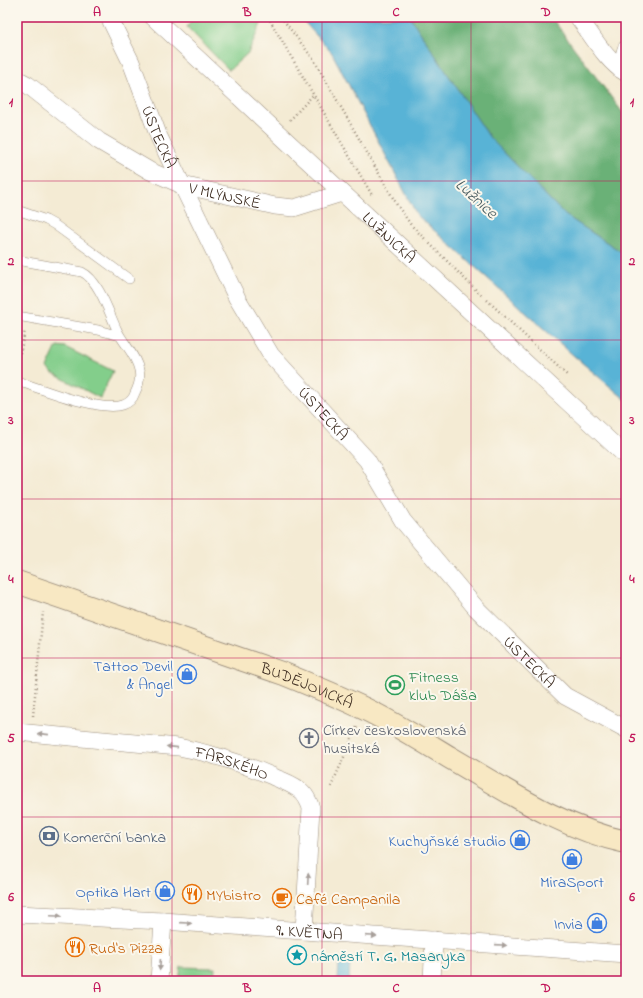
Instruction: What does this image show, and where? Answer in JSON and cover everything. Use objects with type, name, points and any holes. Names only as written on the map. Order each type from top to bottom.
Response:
[{"type":"main road","name":"BUDĚJOVICKÁ","points":[[17,582],[284,674],[325,690],[392,724],[524,802],[566,822],[612,840],[626,842]]},
{"type":"street","name":"LUŽNICKÁ","points":[[153,17],[626,456]]},
{"type":"street","points":[[578,17],[623,71]]},
{"type":"street","name":"ÚSTECKÁ","points":[[116,20],[159,137],[237,298],[271,355],[367,460],[403,521],[476,608],[565,696],[626,729]]},
{"type":"street","points":[[623,71],[626,49]]},
{"type":"street","name":"V MLÝNSKÉ","points":[[17,79],[28,85],[99,141],[150,172],[182,185],[275,206],[294,208],[342,193]]},
{"type":"street","name":"FARSKÉHO","points":[[17,732],[172,746],[204,751],[227,758],[291,784],[301,791],[311,808],[304,931]]},
{"type":"street","name":"9. KVĚTNA","points":[[17,914],[163,921],[626,954]]},
{"type":"street","points":[[159,981],[163,921]]},
{"type":"street","points":[[432,981],[434,940]]},
{"type":"lane","points":[[17,210],[46,220],[55,225],[129,279]]},
{"type":"lane","points":[[17,260],[82,272],[88,275],[96,285],[120,336],[136,361],[140,376],[140,383],[133,399],[121,406],[86,403],[17,381]]},
{"type":"lane","points":[[17,316],[98,330],[120,336]]},
{"type":"path","points":[[268,17],[376,202]]},
{"type":"path","points":[[281,17],[314,60],[397,205],[411,225],[482,296],[571,378]]},
{"type":"path","points":[[290,120],[314,94]]},
{"type":"path","points":[[17,369],[28,318]]},
{"type":"path","points":[[33,718],[43,612]]},
{"type":"path","points":[[331,787],[358,727]]},
{"type":"green space","points":[[194,17],[257,17],[261,24],[248,53],[229,70],[187,27]]},
{"type":"green space","points":[[410,17],[551,17],[626,117],[626,255],[565,215],[490,138]]},
{"type":"green space","points":[[57,346],[65,347],[113,371],[100,398],[52,373],[47,368]]},
{"type":"green space","points":[[181,967],[215,968],[214,981],[179,981]]},
{"type":"water","name":"Lužnice","points":[[300,17],[410,17],[490,138],[565,215],[626,255],[626,400],[573,355],[417,215],[332,53]]},
{"type":"water","points":[[339,960],[350,961],[349,981],[338,981]]},
{"type":"place","name":"Tattoo Devil & Angel","points":[[187,674]]},
{"type":"place","name":"Fitness klub Dáša","points":[[395,685]]},
{"type":"place","name":"Církev československá husitská","points":[[309,738]]},
{"type":"place","name":"Komerční banka","points":[[49,836]]},
{"type":"place","name":"Kuchyňské studio","points":[[520,840]]},
{"type":"place","name":"MiraSport","points":[[572,859]]},
{"type":"place","name":"Optika Hart","points":[[165,891]]},
{"type":"place","name":"MYbistro","points":[[192,894]]},
{"type":"place","name":"Café Campanila","points":[[282,898]]},
{"type":"place","name":"Invia","points":[[597,923]]},
{"type":"place","name":"Rud's Pizza","points":[[75,947]]},
{"type":"place","name":"náměstí T. G. Masaryka","points":[[297,955]]}]
